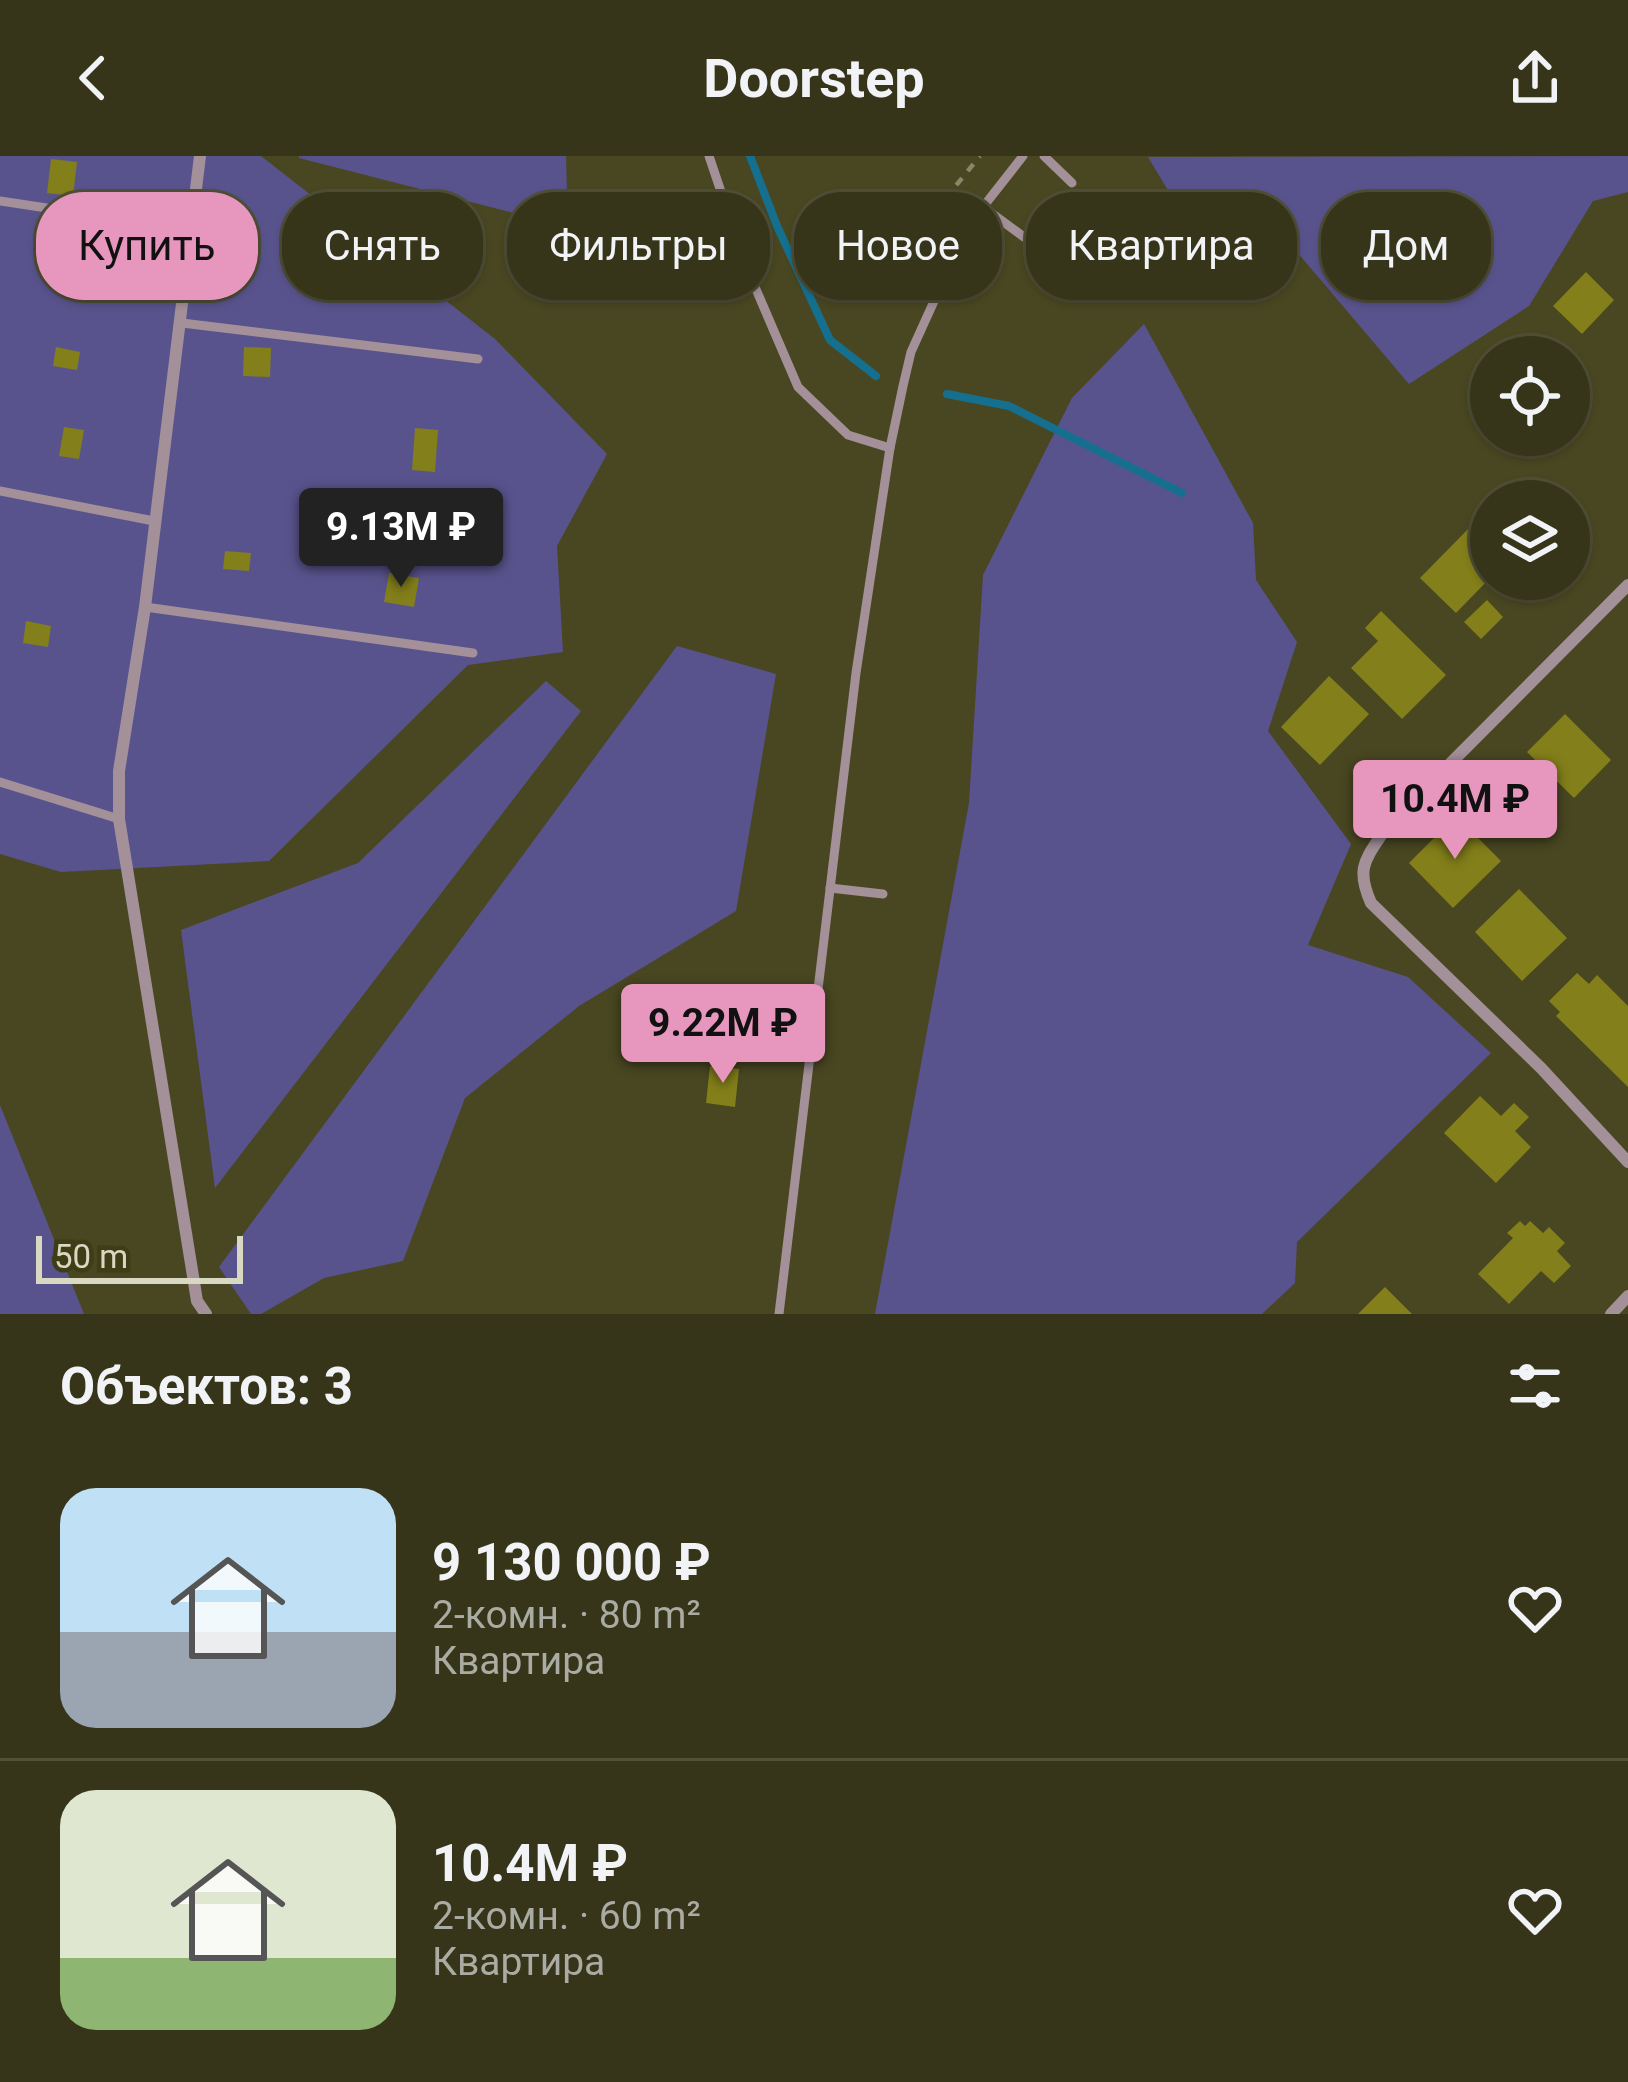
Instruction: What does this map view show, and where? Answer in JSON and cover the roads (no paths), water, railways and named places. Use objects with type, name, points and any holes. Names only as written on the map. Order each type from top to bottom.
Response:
[{"type":"street","points":[[197,192],[200,156]]},
{"type":"street","points":[[185,300],[119,771],[119,819],[197,1301],[206,1314]]},
{"type":"street","points":[[1628,586],[1386,828],[1361,867],[1371,903],[1540,1068],[1628,1162]]},
{"type":"street","points":[[1611,1314],[1628,1296]]},
{"type":"lane","points":[[709,156],[746,266],[798,387],[848,435],[890,448]]},
{"type":"lane","points":[[995,192],[1023,156]]},
{"type":"lane","points":[[1044,156],[1072,183]]},
{"type":"lane","points":[[0,201],[36,206]]},
{"type":"lane","points":[[1002,221],[1024,237]]},
{"type":"lane","points":[[779,1314],[856,673],[890,448],[910,352],[934,300]]},
{"type":"lane","points":[[182,323],[478,359]]},
{"type":"lane","points":[[0,490],[154,521]]},
{"type":"lane","points":[[145,607],[472,653]]},
{"type":"lane","points":[[0,782],[119,819]]},
{"type":"lane","points":[[830,888],[883,894]]},
{"type":"waterway","points":[[750,156],[830,340],[876,376]]},
{"type":"waterway","points":[[947,394],[1009,406],[1182,493]]}]
